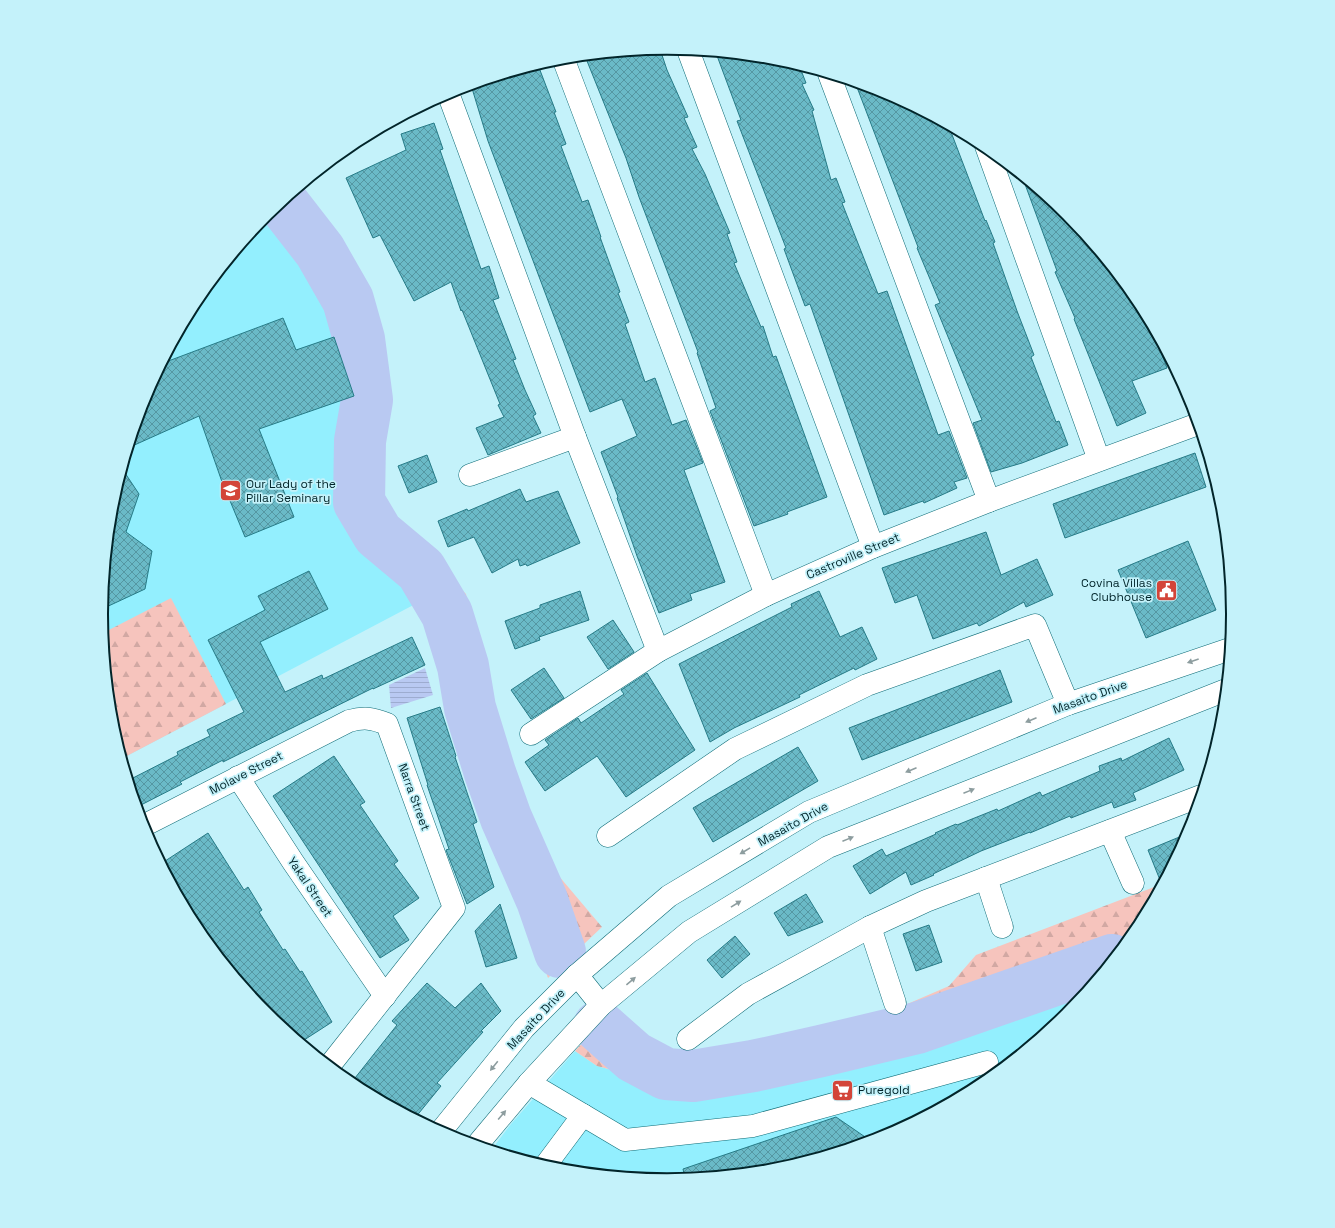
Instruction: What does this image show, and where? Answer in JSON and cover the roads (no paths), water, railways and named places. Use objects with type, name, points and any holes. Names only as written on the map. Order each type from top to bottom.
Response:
[{"type":"street","points":[[690,56],[873,547]]},
{"type":"street","points":[[566,65],[766,595]]},
{"type":"street","points":[[831,80],[989,501]]},
{"type":"street","points":[[450,100],[575,436],[658,651]]},
{"type":"street","points":[[990,158],[1099,460]]},
{"type":"street","name":"Castroville Street","points":[[531,734],[658,651],[766,595],[873,547],[989,501],[1194,426]]},
{"type":"street","points":[[470,475],[575,436]]},
{"type":"street","points":[[608,836],[735,749],[867,685],[1036,626],[1068,704]]},
{"type":"street","name":"Masaito Drive","points":[[446,1126],[524,1028],[577,975],[669,896],[809,812],[1068,704],[1225,651]]},
{"type":"street","points":[[481,1140],[529,1083],[601,1005],[689,932],[828,847],[1221,692]]},
{"type":"street","name":"Narra Street","points":[[349,721],[364,718],[377,720],[387,724],[454,908],[385,996]]},
{"type":"street","name":"Molave Street","points":[[149,823],[349,721]]},
{"type":"street","name":"Yakal Street","points":[[238,777],[293,862],[385,996]]},
{"type":"street","points":[[688,1039],[748,994],[870,927],[926,900],[1195,798]]},
{"type":"street","points":[[1110,831],[1133,883]]},
{"type":"street","points":[[986,878],[1002,927]]},
{"type":"street","points":[[870,927],[895,1003]]},
{"type":"street","points":[[577,975],[601,1005]]},
{"type":"street","points":[[333,1061],[385,996]]},
{"type":"street","points":[[529,1083],[624,1140],[753,1126],[987,1062]]},
{"type":"street","points":[[549,1160],[583,1115]]},
{"type":"waterway","points":[[285,207],[320,251],[348,300],[359,339],[367,400],[360,441],[359,502],[378,534],[421,570],[447,614],[463,666],[470,708],[490,773],[506,818],[542,900],[560,952]]},
{"type":"waterway","points":[[599,1026],[634,1057],[666,1074],[693,1076],[753,1066],[917,1028],[1104,963]]},
{"type":"place","name":"Our Lady of the Pillar Seminary","points":[[231,491]]},
{"type":"place","name":"Covina Villas Clubhouse","points":[[1167,590]]},
{"type":"place","name":"Puregold","points":[[842,1090]]}]
